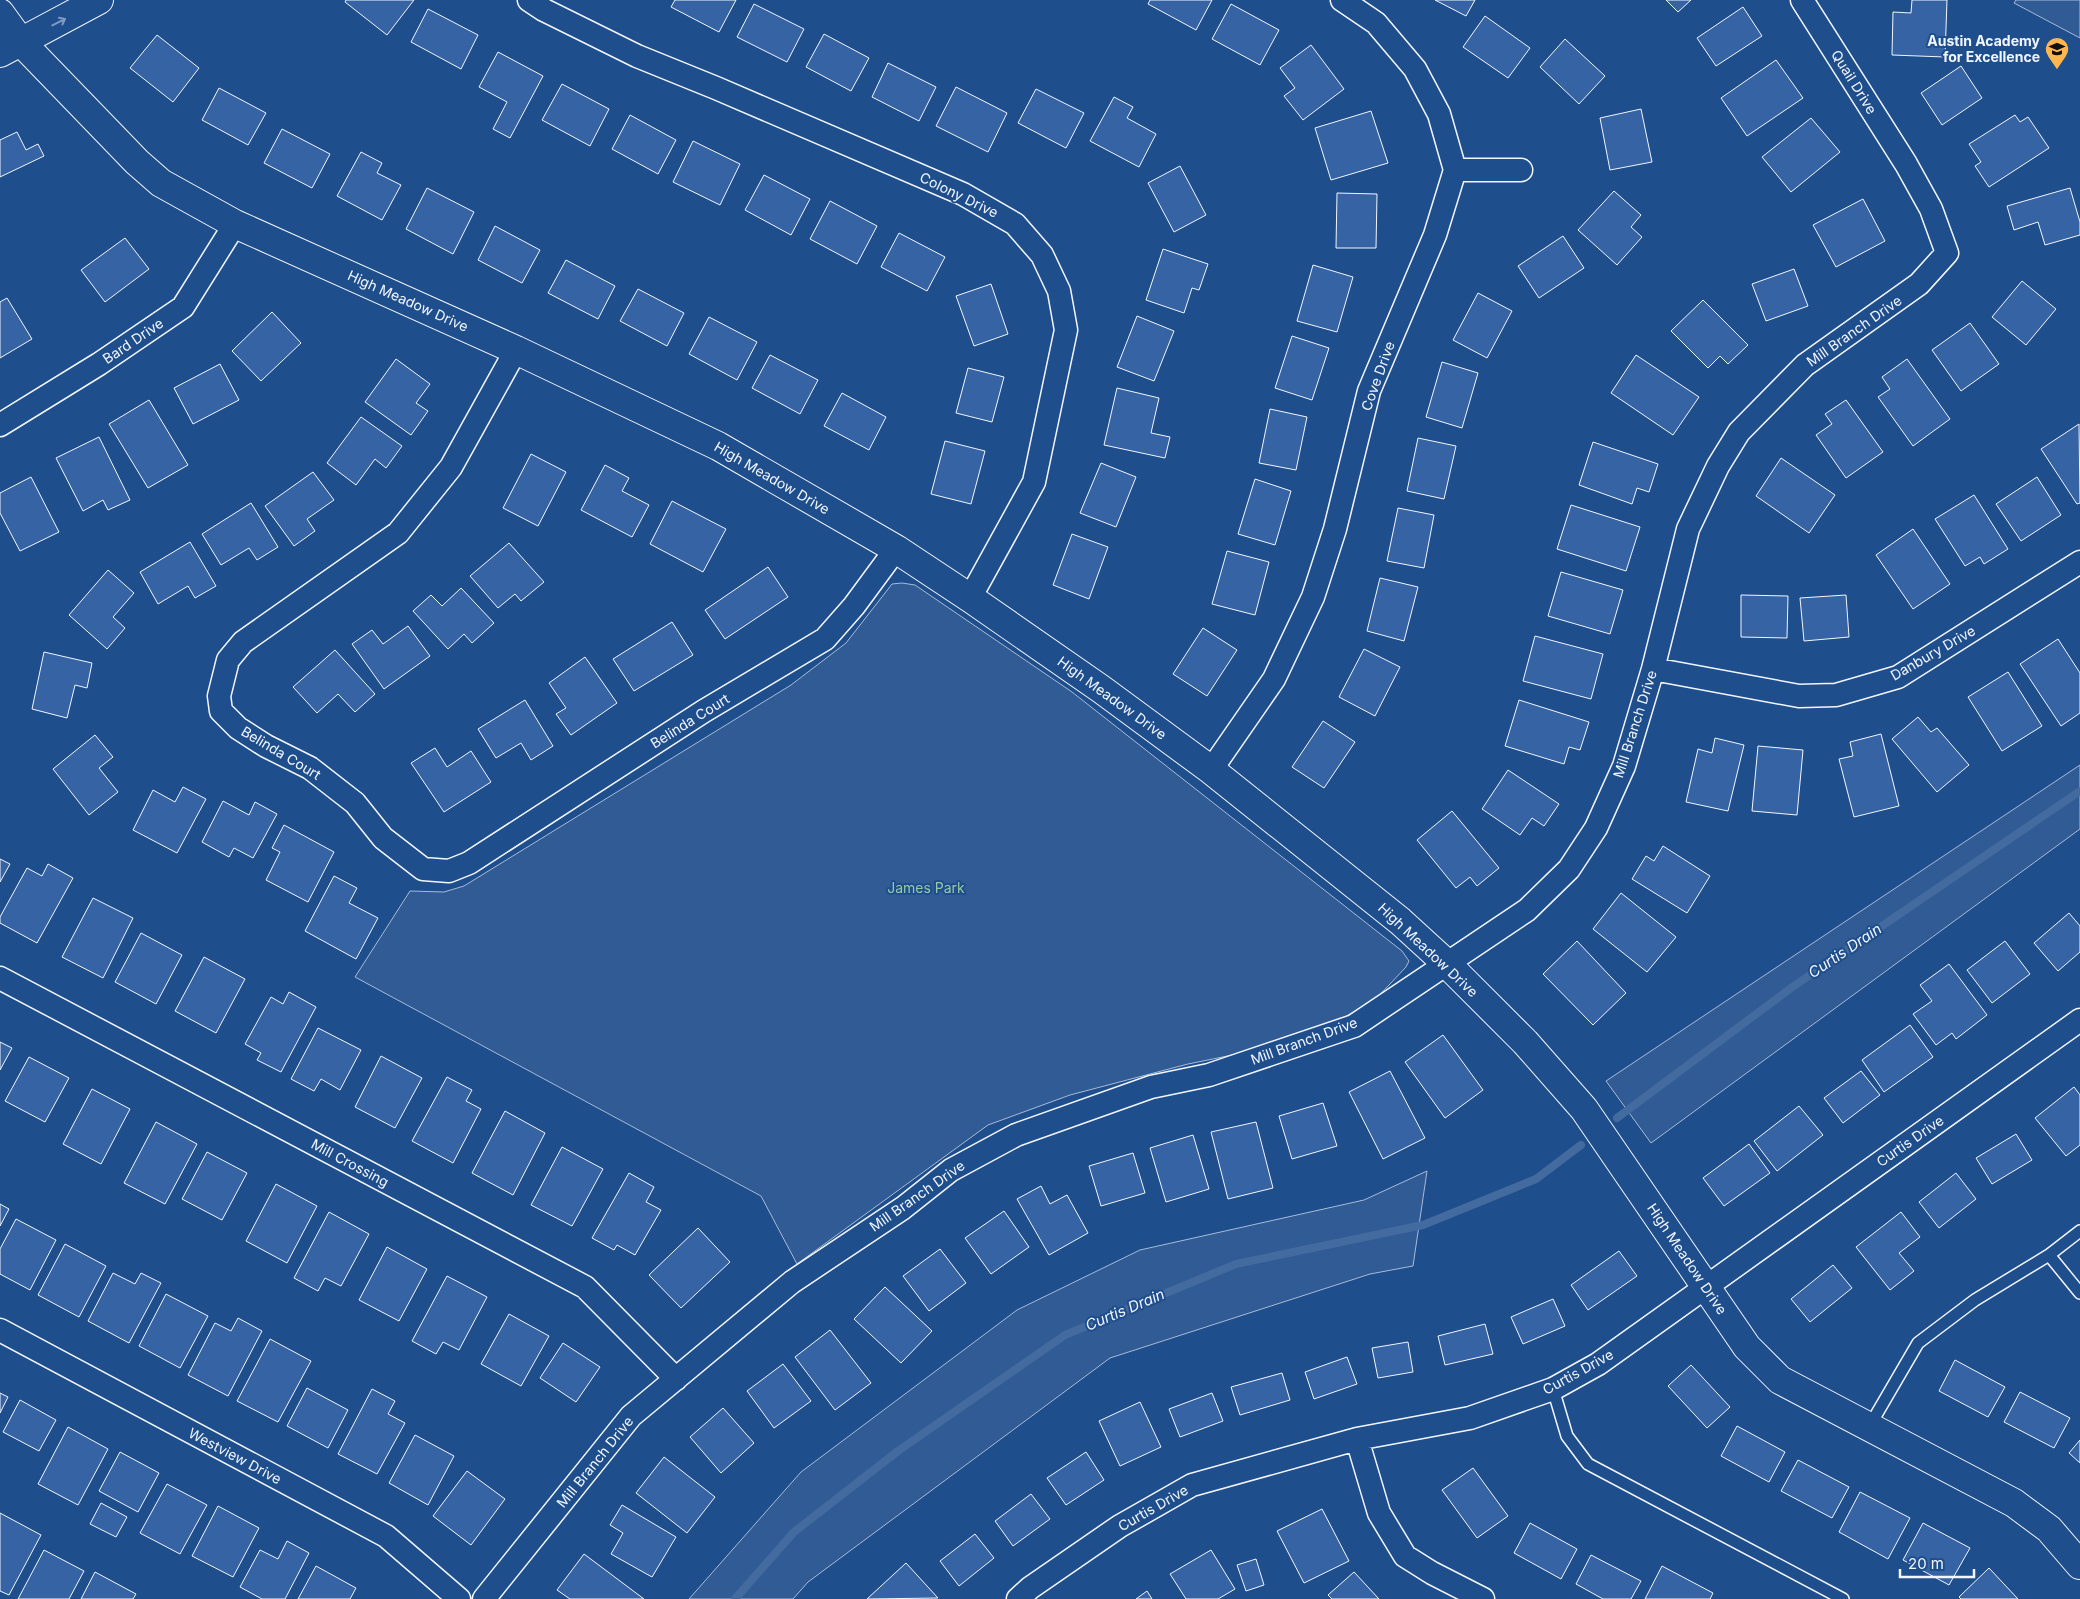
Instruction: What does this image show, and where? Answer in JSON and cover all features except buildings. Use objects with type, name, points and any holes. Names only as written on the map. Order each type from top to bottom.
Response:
[{"type":"street","points":[[11,47],[99,0]]},
{"type":"street","name":"Colony Drive","points":[[530,0],[544,10],[637,56],[963,194],[1016,224],[1042,255],[1059,291],[1066,330],[1034,482],[970,598]]},
{"type":"street","points":[[1342,0],[1376,23],[1415,69],[1439,114],[1455,170],[1521,170]]},
{"type":"street","name":"Quail Drive","points":[[1802,0],[1906,164]]},
{"type":"street","name":"High Meadow Drive","points":[[0,13],[11,47],[161,183],[236,224],[516,350],[718,446],[896,549],[1101,688],[1211,770],[1400,921],[1446,963],[1525,1042],[1584,1109],[1747,1347],[1780,1380],[2014,1503],[2049,1529],[2080,1565]]},
{"type":"street","name":"Mill Branch Drive","points":[[484,1599],[631,1416],[792,1282],[902,1208],[951,1170],[1025,1132],[1151,1087],[1209,1075],[1354,1026],[1527,910],[1569,869],[1596,828],[1624,766],[1653,670],[1688,529],[1718,466],[1739,432],[1805,365],[1919,284],[1947,253],[1932,209],[1906,164]]},
{"type":"street","name":"Cove Drive","points":[[1211,770],[1274,679],[1313,597],[1335,530],[1369,390],[1435,235],[1455,170]]},
{"type":"street","name":"Bard Drive","points":[[0,425],[99,364],[183,307],[236,224]]},
{"type":"street","name":"Belinda Court","points":[[516,350],[452,467],[398,533],[243,642],[228,660],[219,696],[221,711],[238,728],[266,746],[310,768],[355,803],[384,838],[423,869],[448,871],[469,863],[704,712],[825,639],[854,606],[896,549]]},
{"type":"street","name":"Danbury Drive","points":[[1653,670],[1799,696],[1836,695],[1898,677],[2080,562]]},
{"type":"street","name":"Mill Crossing","points":[[0,978],[585,1287],[676,1379]]},
{"type":"street","name":"Curtis Drive","points":[[1018,1599],[1030,1588],[1120,1526],[1192,1485],[1357,1440],[1470,1418],[1553,1390],[1598,1364],[2080,1020]]},
{"type":"street","name":"Westview Drive","points":[[0,1330],[386,1536],[459,1599]]},
{"type":"street","points":[[1357,1440],[1379,1513],[1405,1556],[1432,1573],[1483,1599]]},
{"type":"lane","points":[[1869,1427],[1918,1343],[1975,1300],[2049,1255],[2080,1231]]},
{"type":"lane","points":[[2049,1255],[2080,1293]]},
{"type":"lane","points":[[1553,1390],[1567,1436],[1588,1464],[1843,1599]]},
{"type":"shaded area","points":[[2016,0],[2080,0],[2080,38],[2014,3]]},
{"type":"shaded area","name":"James Park","points":[[892,584],[915,585],[1072,692],[1402,951],[1409,961],[1406,967],[1373,1002],[1329,1025],[1252,1051],[1188,1064],[1070,1095],[988,1125],[797,1264],[761,1196],[355,977],[410,891],[444,892],[464,886],[791,685],[846,643]]},
{"type":"shaded area","points":[[2080,765],[2080,829],[1651,1143],[1606,1081]]},
{"type":"shaded area","points":[[1427,1171],[1413,1266],[1370,1274],[1110,1358],[808,1582],[793,1599],[689,1599],[801,1472],[1017,1310],[1140,1250],[1364,1200]]},
{"type":"waterway","name":"Curtis Drain","points":[[1617,1118],[1791,988],[2080,791]]},
{"type":"waterway","name":"Curtis Drain","points":[[735,1599],[794,1532],[898,1451],[1065,1335],[1236,1264],[1423,1225],[1536,1179],[1581,1145]]},
{"type":"place","name":"Austin Academy for Excellence","points":[[2057,70]]}]
